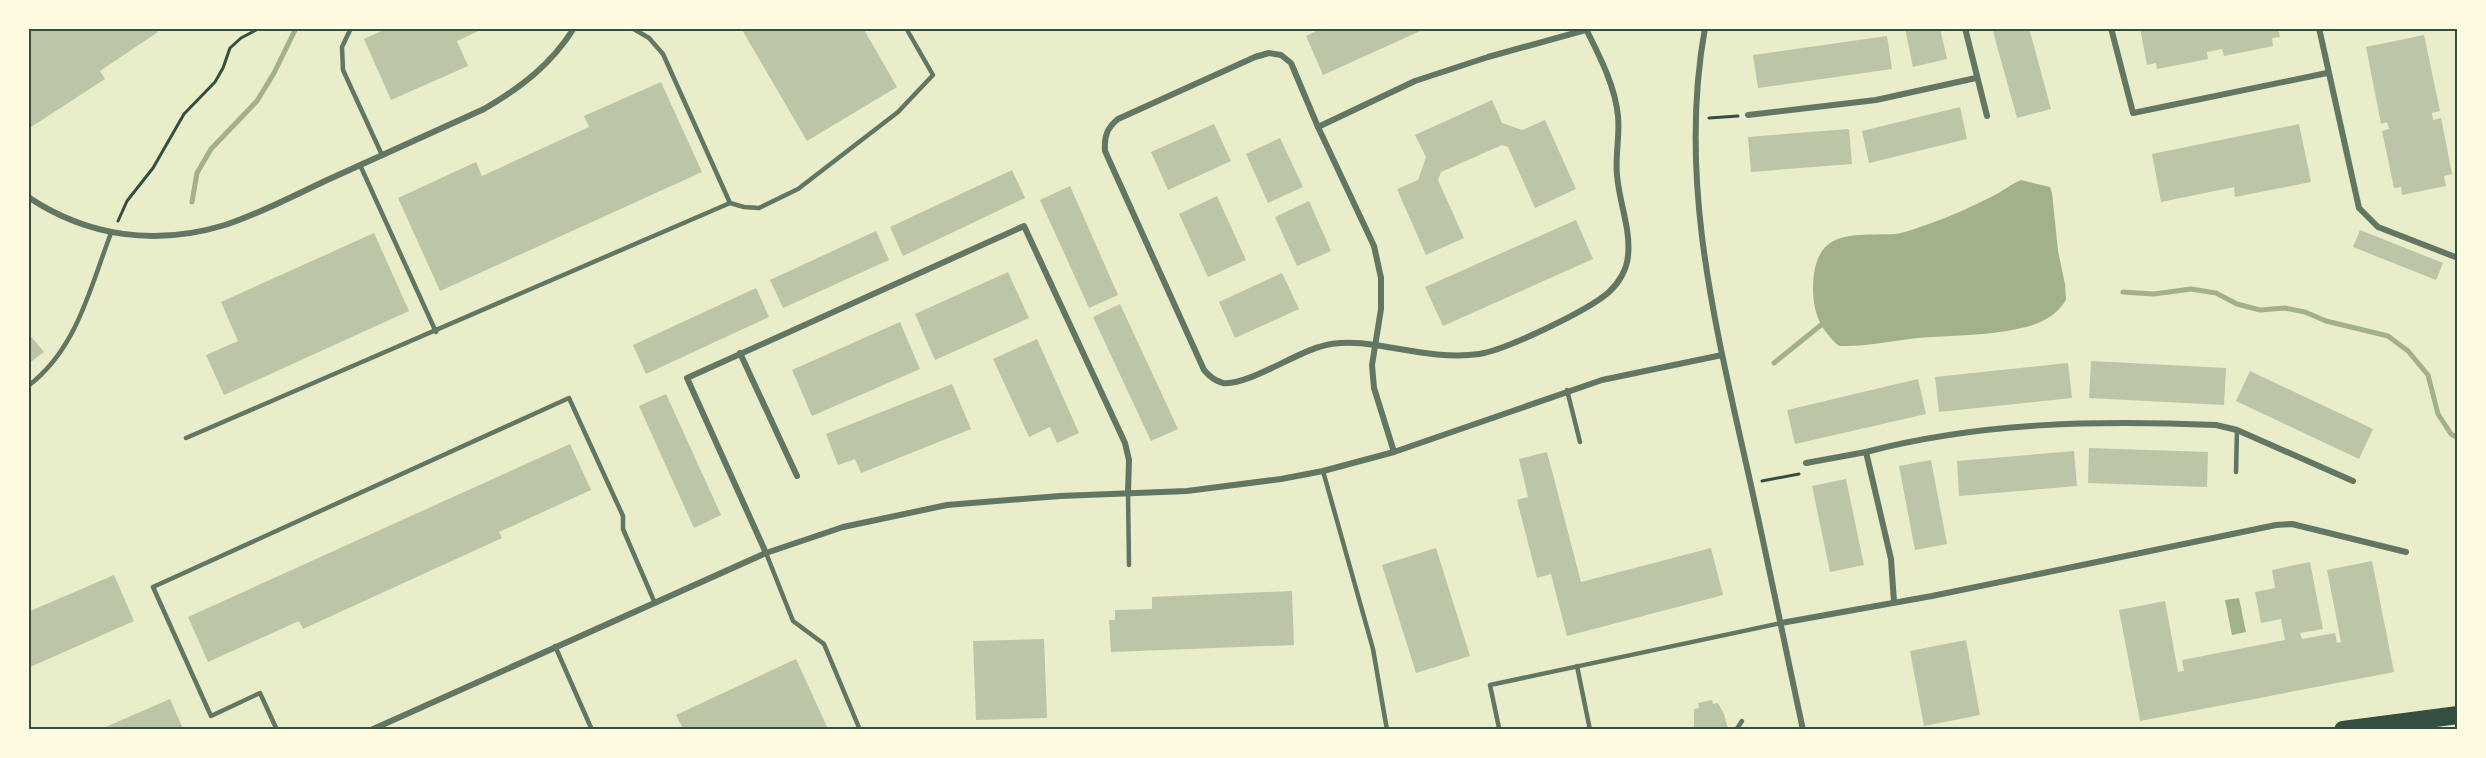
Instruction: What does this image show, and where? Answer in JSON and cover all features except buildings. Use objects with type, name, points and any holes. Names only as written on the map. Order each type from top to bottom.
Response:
[{"type":"highway","points":[[2343,729],[2457,715]]},
{"type":"street","points":[[28,197],[47,210],[111,233],[167,237],[225,225],[484,109],[518,89],[539,71],[574,28]]},
{"type":"street","points":[[1705,28],[1695,120],[1696,186],[1700,233],[1722,355],[1803,729]]},
{"type":"street","points":[[1965,28],[1987,116]]},
{"type":"street","points":[[2111,28],[2133,113],[2327,73]]},
{"type":"street","points":[[2319,28],[2327,73],[2359,208],[2378,227],[2457,258]]},
{"type":"street","points":[[1318,127],[1415,81],[1488,57],[1588,30],[1611,86],[1618,116],[1616,174],[1628,256],[1623,274],[1612,290],[1592,305],[1500,348],[1480,354],[1459,356],[1375,345],[1342,343],[1319,347],[1242,381],[1221,382],[1211,378],[1204,370],[1105,151],[1104,138],[1109,126],[1118,118],[1255,57],[1269,53],[1281,55],[1291,63],[1318,127],[1374,246],[1381,278],[1381,309],[1375,345],[1372,365],[1374,388],[1394,452]]},
{"type":"street","points":[[1745,115],[1876,100],[1976,78]]},
{"type":"street","points":[[766,554],[687,378],[1024,226],[1125,443],[1129,460],[1128,493]]},
{"type":"street","points":[[740,353],[797,476]]},
{"type":"street","points":[[371,729],[766,554],[843,527],[946,505],[1237,486],[1323,471],[1394,452],[1567,390],[1654,368],[1722,355]]},
{"type":"street","points":[[1806,464],[1923,438],[2082,422],[2216,425],[2237,430],[2353,481]]},
{"type":"street","points":[[1866,452],[1890,559],[1894,602]]},
{"type":"street","points":[[1780,623],[1932,596],[2276,525],[2292,525],[2406,552]]},
{"type":"lane","points":[[351,28],[342,47],[344,70],[382,155]]},
{"type":"lane","points":[[633,28],[649,38],[663,54],[730,203]]},
{"type":"lane","points":[[186,438],[436,332],[730,203],[759,208],[798,189],[898,112],[933,75],[906,28]]},
{"type":"lane","points":[[360,165],[436,332]]},
{"type":"lane","points":[[28,386],[44,374],[66,346],[111,233]]},
{"type":"lane","points":[[1567,390],[1580,442]]},
{"type":"lane","points":[[277,729],[260,693],[210,716],[153,586],[569,398],[623,516],[623,529],[654,602]]},
{"type":"lane","points":[[2236,472],[2237,430]]},
{"type":"lane","points":[[1323,471],[1373,649],[1387,729]]},
{"type":"lane","points":[[1128,493],[1129,565]]},
{"type":"lane","points":[[766,554],[793,621],[824,644],[860,729]]},
{"type":"lane","points":[[1499,728],[1490,685],[1780,623]]},
{"type":"lane","points":[[555,646],[592,729]]},
{"type":"lane","points":[[1577,666],[1590,729]]},
{"type":"lane","points":[[1736,729],[1742,721]]},
{"type":"path","points":[[111,233],[127,201],[153,168],[184,114],[215,82],[230,48],[241,38],[260,28]]},
{"type":"path","points":[[1723,117],[1745,115]]},
{"type":"path","points":[[1750,483],[1803,473]]},
{"type":"shaded area","points":[[2021,180],[2050,187],[2052,193],[2066,300],[2052,316],[2019,329],[1858,346],[1839,346],[1827,334],[1817,315],[1813,291],[1819,256],[1827,246],[1848,236],[1895,234],[1943,219]]},
{"type":"shaded area","points":[[2239,598],[2246,632],[2232,635],[2225,600]]},
{"type":"waterway","points":[[192,202],[197,173],[211,149],[257,101],[274,73],[296,28]]},
{"type":"waterway","points":[[2123,292],[2154,294],[2191,289],[2216,293],[2237,304],[2260,310],[2285,308],[2305,312],[2326,321],[2388,336],[2408,351],[2428,375],[2438,414],[2451,434],[2458,438]]},
{"type":"waterway","points":[[1774,363],[1821,325]]}]
